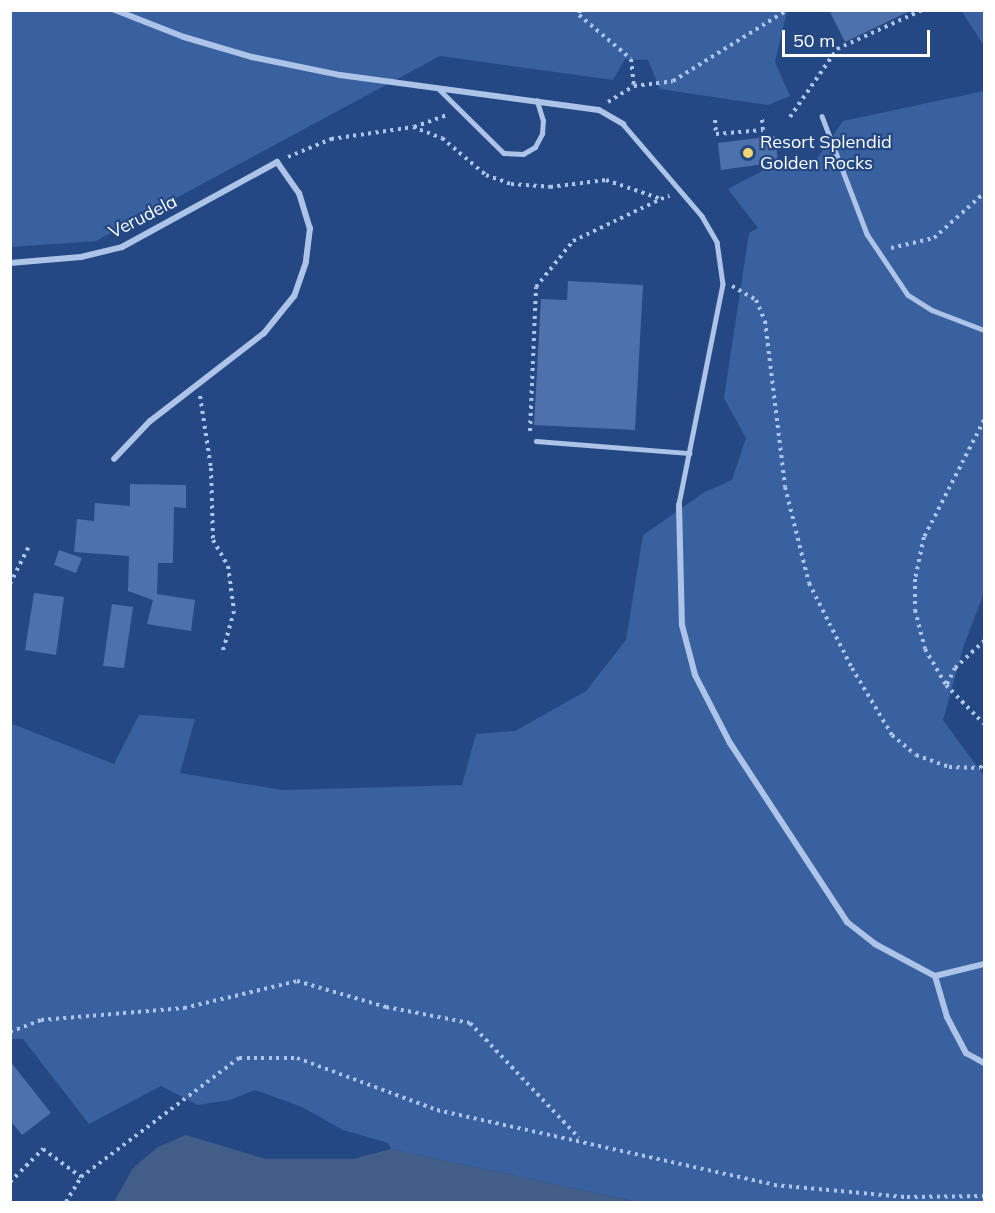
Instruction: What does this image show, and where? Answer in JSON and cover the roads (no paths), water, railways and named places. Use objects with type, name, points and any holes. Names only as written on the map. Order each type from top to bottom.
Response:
[{"type":"street","points":[[115,10],[184,37],[252,57],[340,75],[599,110],[623,124]]},
{"type":"street","name":"Verudela","points":[[10,262],[81,257],[122,247],[277,162],[299,193],[310,228],[306,262],[294,296],[264,333],[150,421],[114,459]]},
{"type":"street","points":[[680,505],[682,625],[694,675],[730,743],[847,922],[874,944],[935,976],[984,964]]},
{"type":"street","points":[[935,976],[947,1017],[966,1053],[984,1063]]},
{"type":"lane","points":[[439,89],[504,153],[523,154],[535,147],[542,134],[543,121],[537,101]]},
{"type":"lane","points":[[822,116],[867,234],[908,295],[932,310],[984,330]]},
{"type":"lane","points":[[623,124],[702,216],[717,242],[723,284],[680,505]]},
{"type":"lane","points":[[536,441],[690,453]]},
{"type":"place","name":"Resort Splendid Golden Rocks","points":[[748,153]]}]
